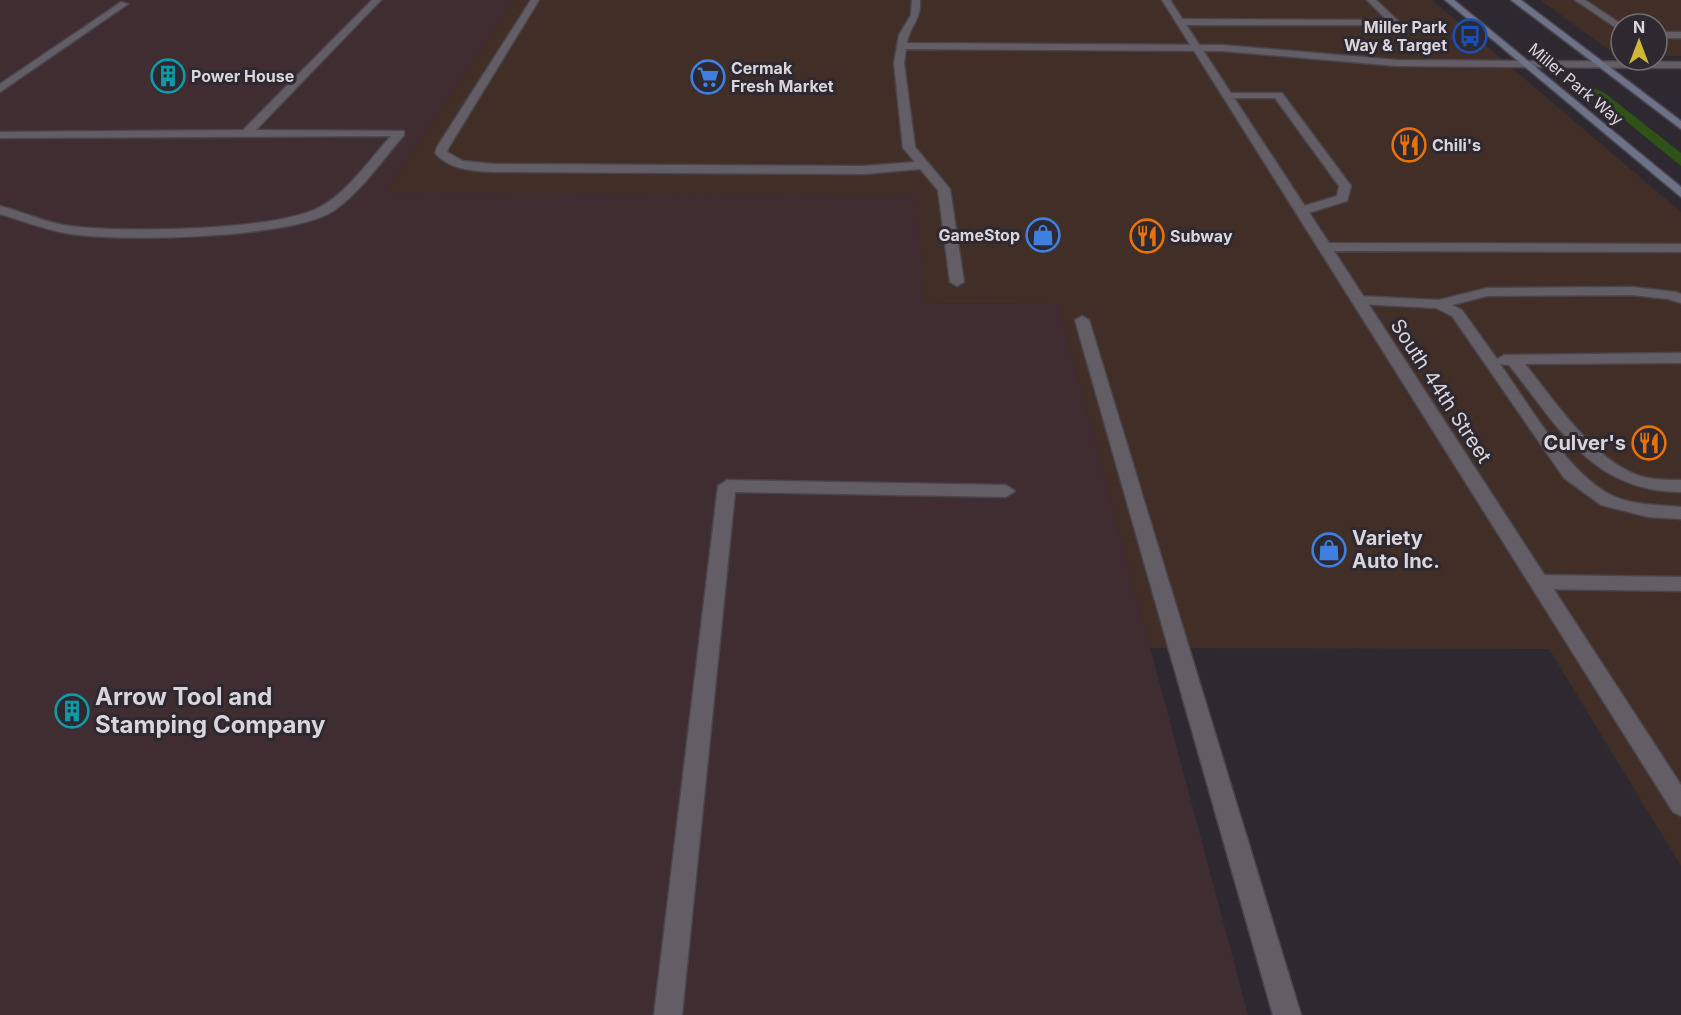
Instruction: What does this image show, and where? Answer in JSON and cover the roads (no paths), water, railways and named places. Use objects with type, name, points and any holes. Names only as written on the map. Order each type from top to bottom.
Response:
[{"type":"main road","name":"Miller Park Way","points":[[1449,0],[1681,193]]},
{"type":"main road","name":"Miller Park Way","points":[[1515,0],[1681,126]]},
{"type":"street","points":[[247,134],[377,0]]},
{"type":"street","points":[[535,0],[443,147],[441,153],[446,159],[458,164],[494,168],[865,170],[922,165]]},
{"type":"street","points":[[916,0],[916,15],[901,46],[899,63],[909,148],[944,189],[957,282]]},
{"type":"street","name":"South 44th Street","points":[[1166,0],[1681,805]]},
{"type":"street","points":[[1180,22],[1395,23],[1371,0]]},
{"type":"street","points":[[1579,0],[1609,20]]},
{"type":"street","points":[[0,88],[124,4]]},
{"type":"street","points":[[901,46],[1197,48],[1248,50],[1368,62],[1681,65]]},
{"type":"street","points":[[1227,95],[1278,95],[1345,186],[1342,198],[1301,211]]},
{"type":"street","points":[[0,135],[400,133],[324,210],[296,219],[259,226],[152,232],[78,231],[0,210]]},
{"type":"street","points":[[1324,247],[1681,248]]},
{"type":"street","points":[[1358,300],[1439,304],[1487,292],[1632,291],[1671,295],[1681,299]]},
{"type":"street","points":[[1439,304],[1457,313],[1570,474],[1607,501],[1648,511],[1681,513]]},
{"type":"street","points":[[1082,320],[1287,1015]]},
{"type":"street","points":[[1490,360],[1681,358]]},
{"type":"street","points":[[1513,360],[1567,426],[1617,473],[1647,485],[1681,486]]},
{"type":"street","points":[[668,1015],[727,486],[1006,491]]},
{"type":"street","points":[[1539,582],[1681,585]]},
{"type":"place","name":"Miller Park Way & Target","points":[[1470,36]]},
{"type":"place","name":"Power House","points":[[168,76]]},
{"type":"place","name":"Cermak Fresh Market","points":[[708,77]]},
{"type":"place","name":"Chili's","points":[[1409,145]]},
{"type":"place","name":"GameStop","points":[[1043,235]]},
{"type":"place","name":"Subway","points":[[1147,236]]},
{"type":"place","name":"Culver's","points":[[1649,443]]},
{"type":"place","name":"Variety Auto Inc.","points":[[1329,550]]},
{"type":"place","name":"Arrow Tool and Stamping Company","points":[[72,711]]}]
